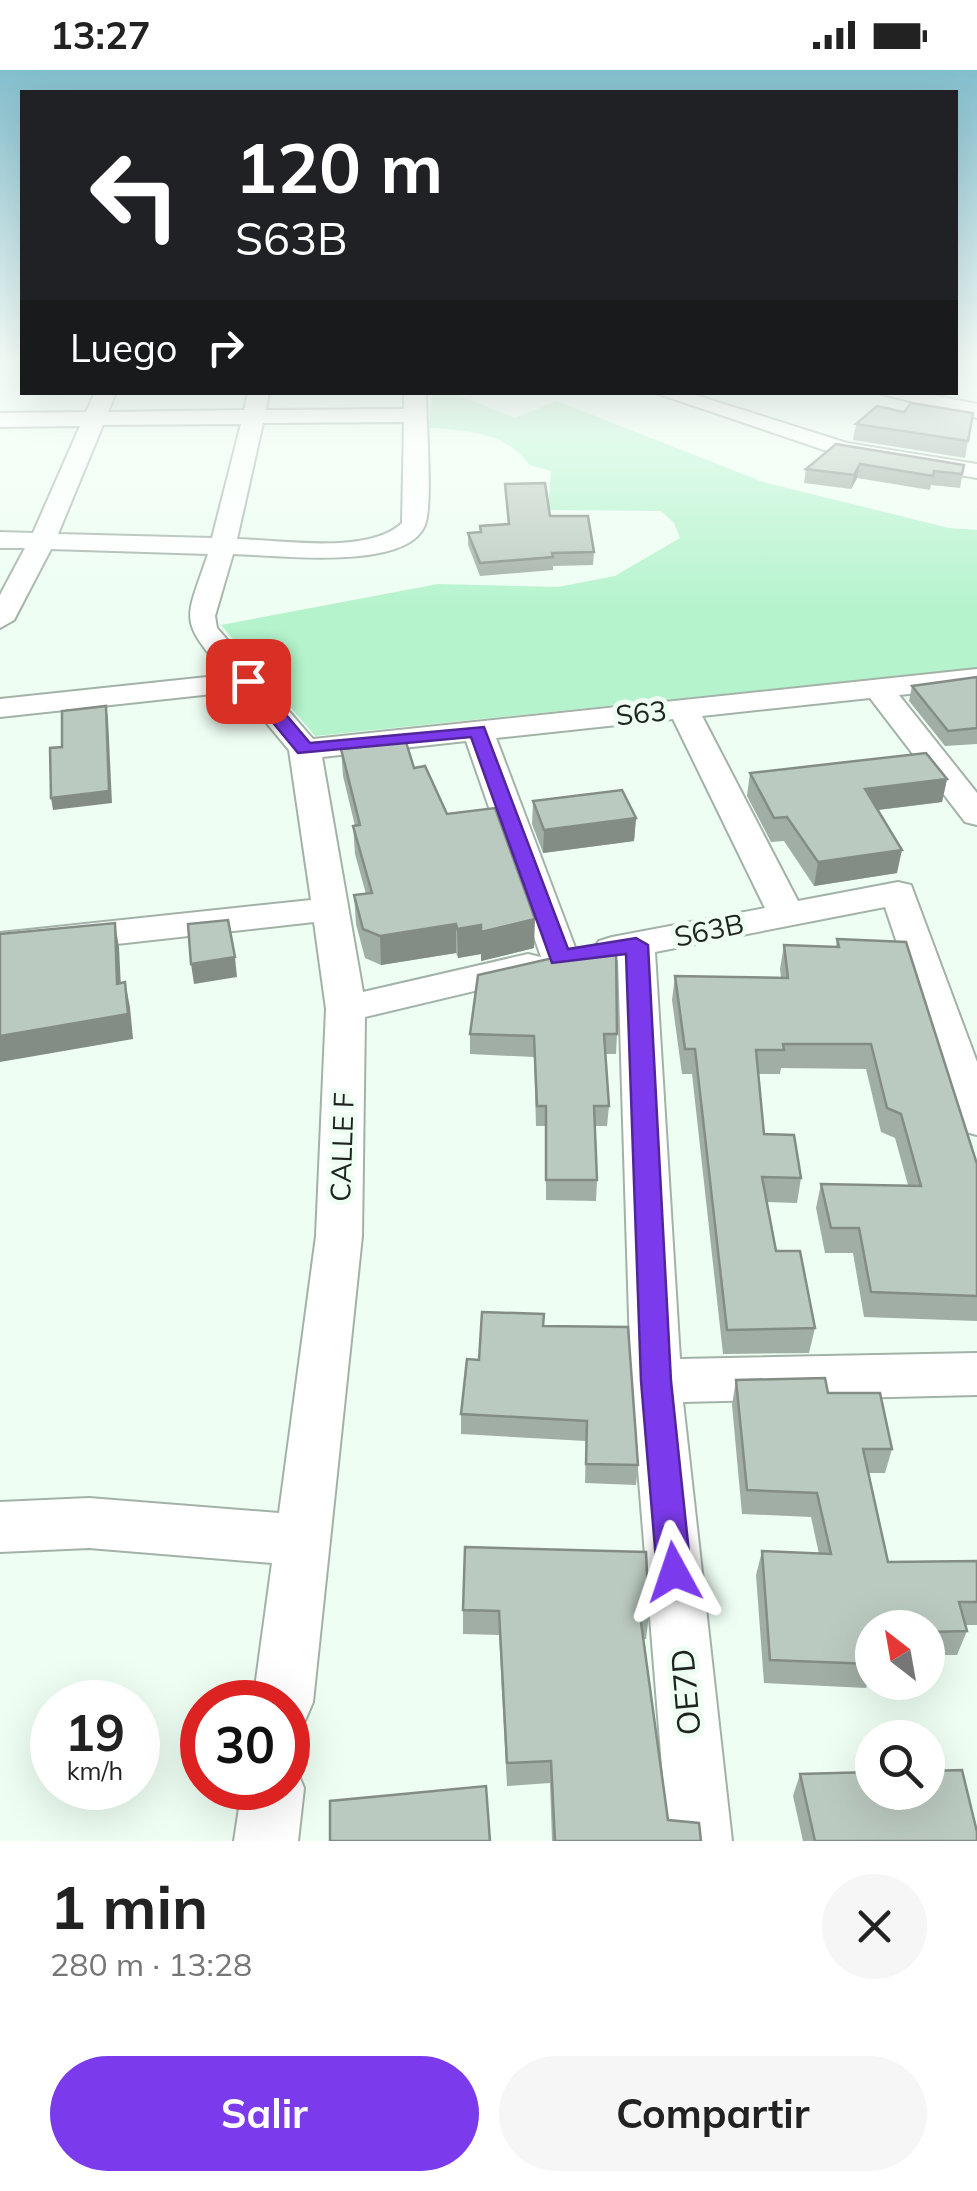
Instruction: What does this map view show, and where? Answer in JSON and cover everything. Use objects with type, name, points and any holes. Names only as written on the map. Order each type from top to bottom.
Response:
[{"type":"street","points":[[0,620],[41,543],[81,447]]},
{"type":"street","points":[[244,447],[222,549],[202,616],[203,628],[305,749]]},
{"type":"street","points":[[0,540],[354,550],[409,533],[414,524],[415,447]]},
{"type":"street","points":[[834,447],[977,471]]},
{"type":"street","name":"S63","points":[[305,749],[977,678]]},
{"type":"street","points":[[0,708],[248,681]]},
{"type":"street","points":[[878,688],[977,815]]},
{"type":"street","points":[[683,708],[786,914]]},
{"type":"street","points":[[478,730],[560,958]]},
{"type":"street","name":"CALLE F","points":[[286,1680],[339,1236],[346,1009],[305,749]]},
{"type":"street","name":"S63B","points":[[346,1009],[560,958],[898,893],[977,1120]]},
{"type":"street","points":[[0,944],[330,909]]},
{"type":"street","name":"OE7D","points":[[636,945],[656,1381],[700,1841]]},
{"type":"street","points":[[656,1381],[977,1374]]},
{"type":"street","points":[[0,1527],[89,1523],[302,1540]]},
{"type":"street","points":[[266,1841],[270,1810]]},
{"type":"green space","points":[[510,447],[673,447],[763,482],[949,528],[977,530],[977,668],[315,736],[221,625],[438,584],[558,587],[615,576],[680,538],[674,523],[661,511],[548,510],[551,471],[529,465]]},
{"type":"building","points":[[833,447],[964,465],[962,474],[934,471],[933,476],[860,464],[854,475],[806,469]]},
{"type":"building","points":[[545,483],[550,516],[588,516],[594,552],[552,553],[553,557],[480,563],[468,533],[481,532],[480,526],[509,524],[505,484]]},
{"type":"building","points":[[977,677],[977,728],[948,731],[912,686]]},
{"type":"building","points":[[106,706],[109,791],[51,798],[50,748],[62,747],[62,711]]},
{"type":"building","points":[[406,742],[414,768],[425,766],[447,814],[495,808],[535,919],[481,932],[481,925],[457,929],[456,924],[380,936],[363,929],[354,895],[372,893],[353,826],[360,825],[341,749]]},
{"type":"building","points":[[926,753],[947,779],[865,789],[902,850],[818,862],[787,817],[774,818],[750,773]]},
{"type":"building","points":[[622,790],[636,818],[544,830],[533,801]]},
{"type":"building","points":[[228,920],[235,957],[191,964],[188,924]]},
{"type":"building","points":[[115,923],[117,984],[125,982],[128,1014],[0,1036],[0,934]]},
{"type":"building","points":[[837,939],[906,942],[977,1164],[977,1296],[871,1292],[859,1228],[831,1228],[821,1184],[921,1186],[901,1114],[887,1108],[871,1044],[783,1044],[784,1050],[756,1050],[764,1134],[794,1135],[801,1178],[762,1177],[776,1251],[800,1251],[815,1328],[727,1330],[695,1049],[685,1049],[675,976],[788,978],[784,945],[839,947]]},
{"type":"building","points":[[597,948],[616,948],[617,1034],[604,1034],[609,1106],[594,1106],[597,1180],[546,1180],[546,1106],[537,1106],[534,1036],[470,1034],[478,975]]},
{"type":"building","points":[[482,1312],[544,1314],[543,1326],[628,1327],[638,1465],[586,1464],[587,1421],[461,1414],[467,1359],[479,1360]]},
{"type":"building","points":[[825,1378],[828,1393],[880,1393],[892,1449],[863,1449],[888,1562],[977,1561],[977,1602],[959,1602],[967,1631],[945,1632],[945,1610],[855,1610],[855,1663],[770,1660],[762,1551],[831,1554],[817,1493],[747,1490],[736,1380]]},
{"type":"building","points":[[465,1547],[646,1552],[649,1615],[640,1615],[668,1820],[699,1823],[701,1841],[555,1841],[551,1761],[507,1763],[499,1611],[463,1610]]},
{"type":"building","points":[[945,1770],[962,1770],[977,1841],[815,1841],[800,1774],[855,1772],[855,1810],[945,1810]]},
{"type":"building","points":[[486,1786],[490,1841],[330,1841],[330,1801]]},
{"type":"route","points":[[248,681],[305,749],[478,730],[560,958],[636,945],[656,1381],[674,1572]]}]
